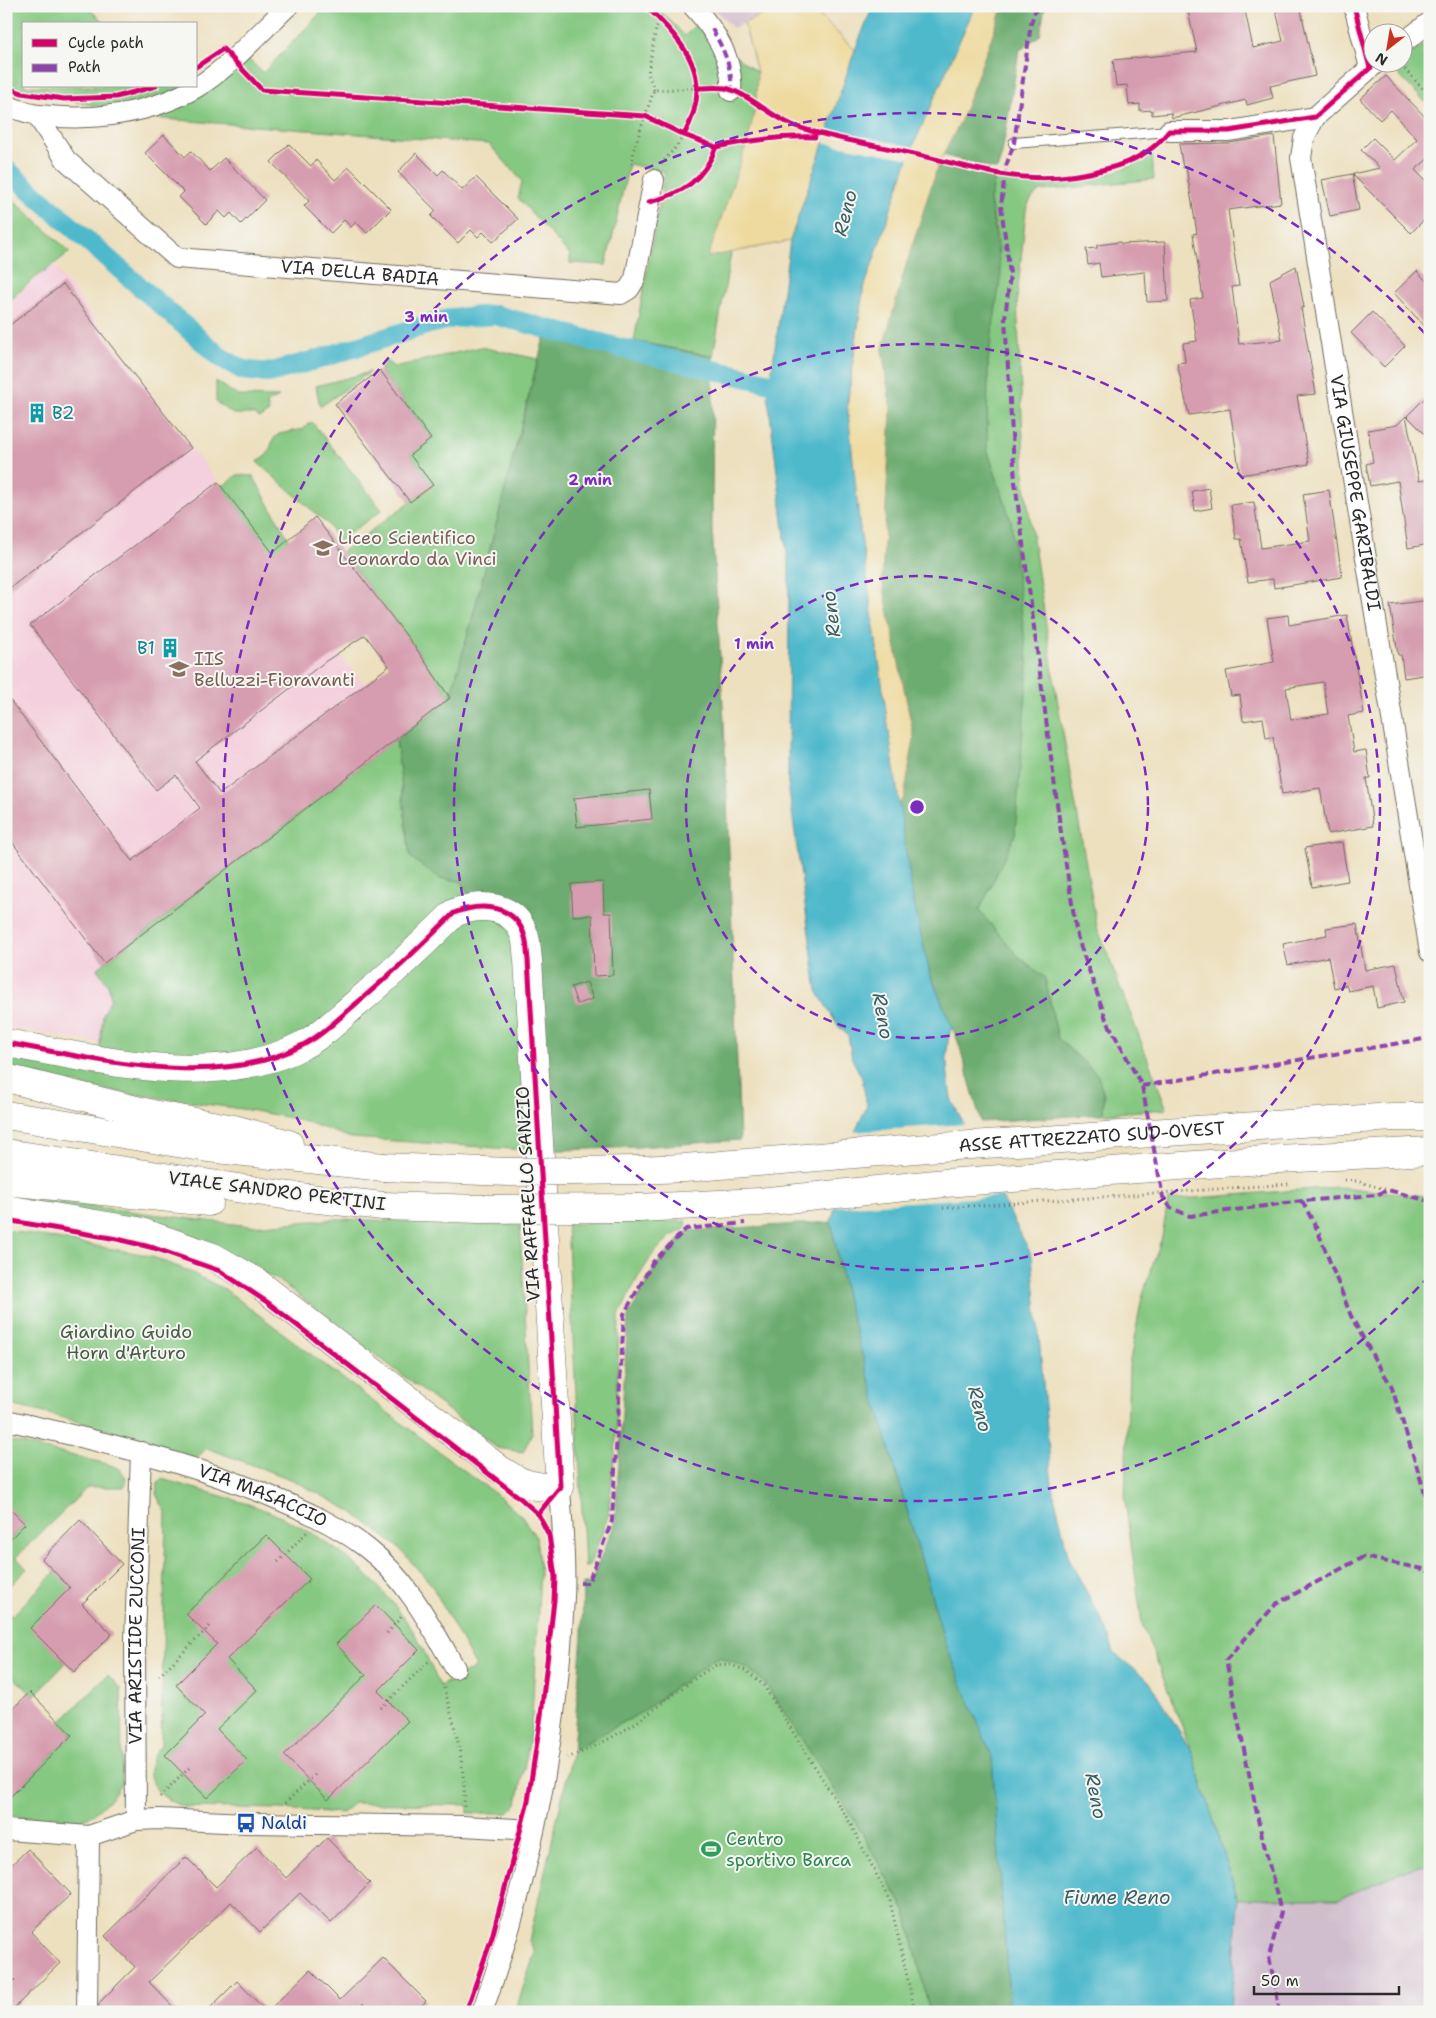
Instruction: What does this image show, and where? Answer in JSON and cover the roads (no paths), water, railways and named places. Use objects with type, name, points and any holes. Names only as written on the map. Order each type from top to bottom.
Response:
[{"type":"main road","name":"VIA RAFFAELLO SANZIO","points":[[6,1043],[167,1069],[249,1064],[280,1055],[304,1045],[322,1033],[398,969],[454,913],[483,906],[501,909],[514,917],[521,927],[525,938],[528,960],[560,1487]]},
{"type":"main road","points":[[6,1078],[157,1115],[234,1129],[356,1163]]},
{"type":"main road","name":"VIALE SANDRO PERTINI","points":[[6,1115],[208,1148],[383,1167],[509,1172],[638,1170],[755,1162]]},
{"type":"main road","name":"ASSE ATTREZZATO SUD-OVEST","points":[[755,1162],[1173,1130],[1430,1117]]},
{"type":"main road","name":"ASSE ATTREZZATO SUD-OVEST","points":[[759,1202],[945,1183],[1428,1152]]},
{"type":"main road","name":"VIALE SANDRO PERTINI","points":[[6,1153],[290,1196],[383,1206],[508,1209],[639,1208],[759,1202]]},
{"type":"main road","points":[[6,1181],[214,1202],[251,1201],[290,1196]]},
{"type":"main road","points":[[6,1209],[138,1231],[213,1257],[255,1281],[499,1469],[513,1478],[532,1486],[560,1487]]},
{"type":"street","points":[[198,87],[233,58],[288,6]]},
{"type":"street","points":[[693,6],[712,29],[727,58],[732,81],[731,91]]},
{"type":"street","points":[[1354,6],[1364,36]]},
{"type":"street","points":[[1414,34],[1430,22]]},
{"type":"street","name":"VIA GIUSEPPE GARIBALDI","points":[[1366,72],[1315,117],[1304,138],[1301,158],[1430,952]]},
{"type":"street","points":[[6,105],[37,115],[82,118],[125,113],[159,104],[196,88]]},
{"type":"street","name":"VIA DELLA BADIA","points":[[37,115],[66,160],[177,258],[621,294],[629,290],[635,279],[654,180]]},
{"type":"street","points":[[1169,131],[1229,131],[1256,125],[1315,117]]},
{"type":"street","name":"VIA MASACCIO","points":[[6,1420],[140,1452],[217,1475],[311,1514],[337,1528],[369,1550],[395,1576],[425,1616],[455,1668]]},
{"type":"street","name":"VIA ARISTIDE ZUCCONI","points":[[136,1820],[134,1641],[140,1452]]},
{"type":"street","name":"VIA RAFFAELLO SANZIO","points":[[482,2012],[500,1964],[520,1895],[549,1748],[562,1623],[564,1578],[560,1487]]},
{"type":"street","points":[[6,1830],[89,1836],[136,1820],[160,1819],[246,1823],[462,1826],[534,1830]]},
{"type":"street","points":[[87,2012],[89,1836]]},
{"type":"lane","points":[[1014,143],[1169,131]]},
{"type":"water","name":"Fiume Reno","points":[[873,6],[975,6],[910,153],[863,291],[847,401],[860,529],[913,900],[930,974],[952,1027],[947,1053],[951,1099],[1032,1256],[1052,1486],[1069,1559],[1107,1630],[1114,1653],[1149,1681],[1192,1752],[1238,1899],[1231,2012],[1010,2012],[992,1757],[945,1642],[847,1301],[831,1222],[855,1132],[867,1106],[862,1078],[852,1059],[848,1036],[838,1026],[817,991],[788,783],[789,570],[768,398],[790,241],[855,50]]},
{"type":"waterway","points":[[6,169],[220,357],[243,370],[268,373],[429,324],[453,318],[495,315],[616,347],[795,389]]},
{"type":"place","name":"B2","points":[[37,413]]},
{"type":"place","name":"Liceo Scientifico Leonardo da Vinci","points":[[323,548]]},
{"type":"place","name":"B1","points":[[170,648]]},
{"type":"place","name":"IIS Belluzzi-Fioravanti","points":[[179,669]]},
{"type":"place","name":"Naldi","points":[[246,1823]]},
{"type":"place","name":"Centro sportivo Barca","points":[[711,1849]]},
{"type":"water label","name":"Reno","points":[[845,213]]},
{"type":"water label","name":"Reno","points":[[831,614]]},
{"type":"water label","name":"Reno","points":[[883,1016]]},
{"type":"water label","name":"Reno","points":[[980,1409]]},
{"type":"water label","name":"Reno","points":[[1096,1796]]},
{"type":"park label","name":"Giardino Guido Horn d'Arturo","points":[[126,1342]]}]
